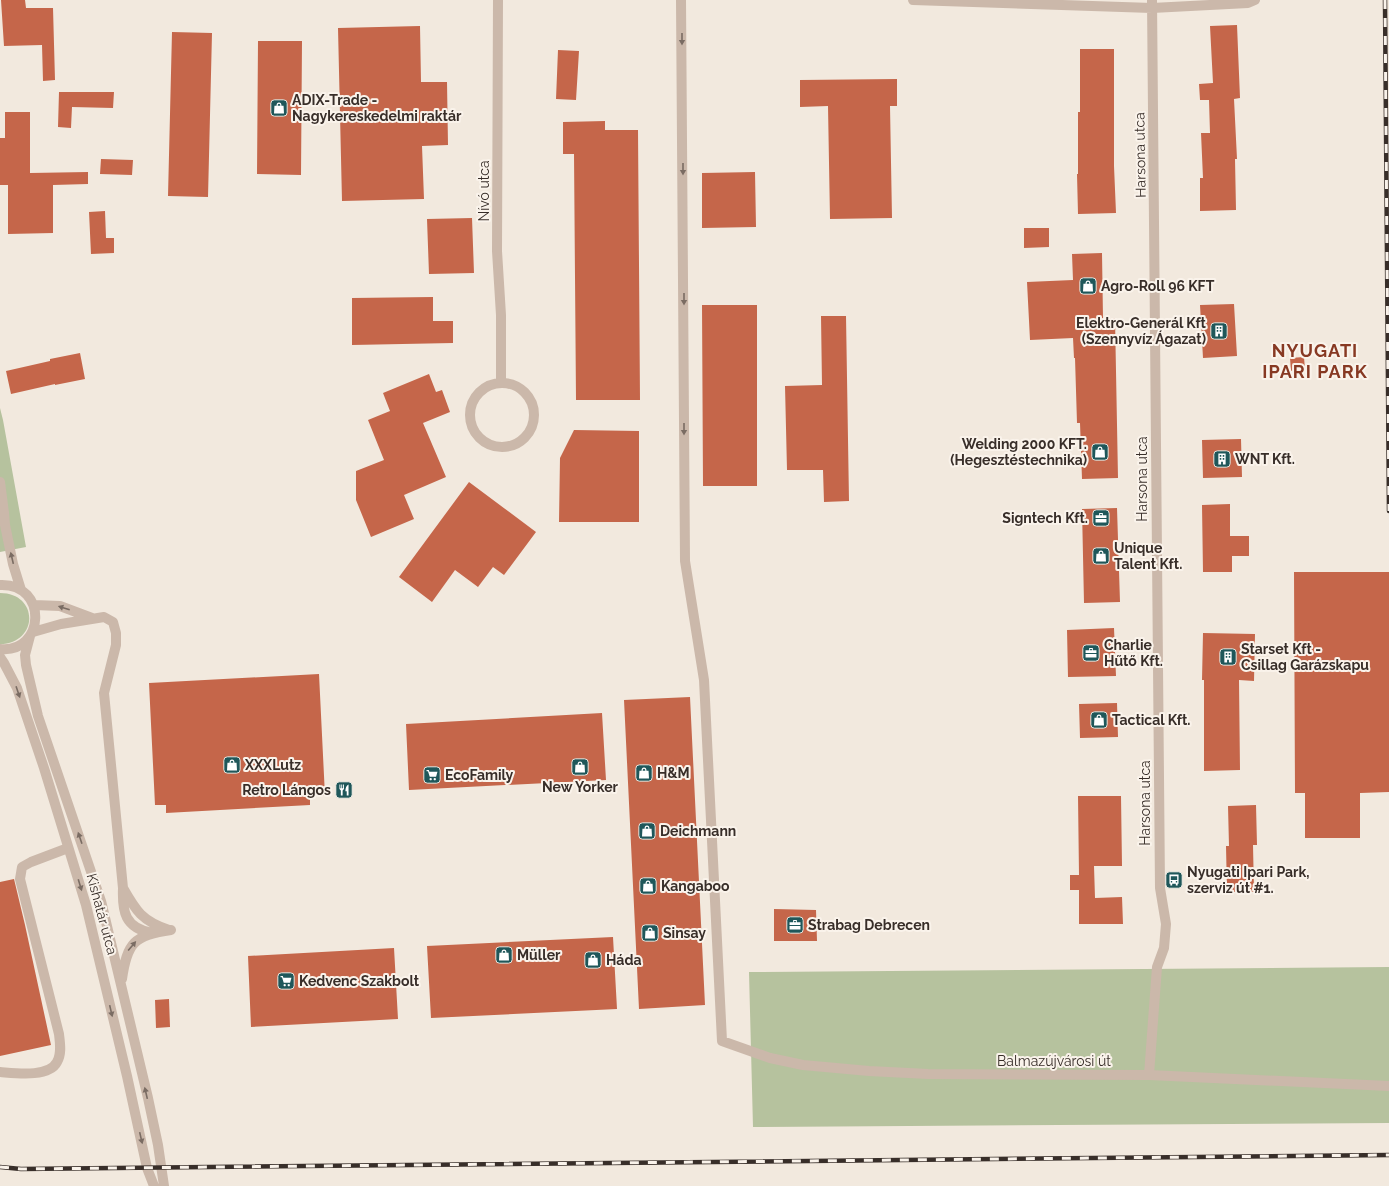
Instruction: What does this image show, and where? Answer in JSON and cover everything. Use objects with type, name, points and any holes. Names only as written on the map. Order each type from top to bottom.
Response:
[{"type":"street","name":"Nívó utca","points":[[498,0],[498,251],[501,315],[501,383]]},
{"type":"street","name":"Balmazújvárosi út","points":[[682,0],[685,561],[704,680],[722,1041],[770,1058],[803,1065],[869,1071],[928,1074],[1149,1075],[1389,1086]]},
{"type":"street","points":[[913,0],[1152,4],[1248,4],[1255,0]]},
{"type":"street","name":"Harsona utca","points":[[1149,1075],[1157,967],[1164,948],[1166,924],[1160,888],[1152,4]]},
{"type":"street","points":[[501,383],[511,384],[519,388],[531,403],[533,412],[533,422],[529,431],[522,439],[513,444],[502,446],[492,445],[482,440],[475,432],[471,424],[470,414],[471,404],[483,389],[491,384],[501,383]]},
{"type":"street","points":[[0,482],[4,525],[21,590]]},
{"type":"street","points":[[0,541],[4,525]]},
{"type":"street","points":[[0,585],[14,587],[21,590],[29,597],[34,605],[60,606],[94,619]]},
{"type":"street","name":"Kishatár utca","points":[[34,605],[36,618],[25,655],[26,665],[38,716],[101,901],[156,1138],[164,1186]]},
{"type":"street","points":[[0,649],[13,648],[22,643],[31,634],[61,624],[104,617],[113,622],[116,633],[116,645],[104,693],[123,888],[123,906],[128,920],[137,929],[152,933]]},
{"type":"street","name":"Kishatár utca","points":[[0,657],[17,688],[44,768],[86,905],[147,1168],[154,1186]]},
{"type":"street","points":[[0,1072],[26,1074],[42,1071],[54,1066],[59,1056],[59,1034],[20,879],[22,867],[68,848]]},
{"type":"street","points":[[121,983],[128,950],[132,944],[152,933],[171,930],[156,926],[138,913],[123,888]]},
{"type":"green space","points":[[0,408],[26,547],[0,552]]},
{"type":"green space","points":[[0,593],[13,595],[22,601],[27,609],[29,618],[27,627],[22,636],[13,642],[0,644]]},
{"type":"green space","points":[[1389,967],[1389,1123],[753,1127],[749,972]]},
{"type":"building","points":[[1,0],[25,0],[26,8],[53,8],[55,80],[43,81],[42,45],[4,46]]},
{"type":"building","points":[[1237,25],[1240,98],[1234,99],[1237,159],[1235,159],[1236,210],[1200,211],[1200,178],[1203,178],[1201,133],[1210,133],[1209,100],[1200,100],[1199,84],[1213,83],[1210,26]]},
{"type":"building","points":[[420,26],[421,82],[447,82],[448,145],[422,146],[424,199],[342,201],[338,28]]},
{"type":"building","points":[[172,32],[212,33],[208,197],[168,196]]},
{"type":"building","name":"ADIX-Trade - Nagykereskedelmi raktár","points":[[258,41],[302,41],[301,175],[257,174]]},
{"type":"building","points":[[1080,49],[1114,49],[1114,166],[1116,213],[1078,214],[1077,174],[1078,112],[1080,112]]},
{"type":"building","points":[[558,50],[579,51],[576,100],[556,99]]},
{"type":"building","points":[[897,79],[897,106],[890,106],[892,218],[830,219],[828,106],[800,107],[800,80]]},
{"type":"building","points":[[59,92],[114,92],[113,108],[72,107],[71,128],[58,127]]},
{"type":"building","points":[[5,112],[30,112],[30,173],[88,172],[88,184],[53,185],[53,233],[8,234],[8,185],[0,185],[0,138],[5,138]]},
{"type":"building","points":[[605,121],[605,130],[638,130],[640,400],[576,400],[574,154],[563,154],[563,122]]},
{"type":"building","points":[[101,159],[133,160],[132,175],[100,174]]},
{"type":"building","points":[[755,172],[756,227],[702,228],[702,173]]},
{"type":"building","points":[[105,211],[106,238],[114,238],[114,253],[91,254],[89,212]]},
{"type":"building","points":[[472,218],[474,273],[429,274],[427,219]]},
{"type":"building","points":[[1024,228],[1049,228],[1049,247],[1024,248]]},
{"type":"building","points":[[1102,253],[1103,318],[1115,318],[1118,478],[1082,479],[1080,423],[1077,423],[1073,338],[1030,340],[1027,282],[1073,280],[1072,254]]},
{"type":"building","points":[[433,297],[433,321],[453,321],[453,343],[352,345],[352,298]]},
{"type":"building","name":"Elektro-Generál Kft (Szennyvíz Ágazat)","points":[[1234,304],[1237,356],[1203,358],[1200,305]]},
{"type":"building","points":[[702,305],[757,305],[757,486],[703,486]]},
{"type":"building","points":[[821,316],[846,316],[849,501],[824,502],[823,470],[787,470],[785,386],[822,385]]},
{"type":"building","points":[[80,353],[85,379],[11,394],[6,371],[50,361],[50,359]]},
{"type":"building","points":[[1304,357],[1305,370],[1291,371],[1290,358]]},
{"type":"building","points":[[429,374],[436,392],[442,390],[450,412],[423,423],[446,477],[404,495],[414,519],[371,537],[356,500],[356,471],[384,460],[368,420],[390,411],[383,393]]},
{"type":"building","points":[[574,430],[639,431],[639,522],[559,522],[560,458]]},
{"type":"building","name":"WNT Kft.","points":[[1241,439],[1242,477],[1203,478],[1202,440]]},
{"type":"building","points":[[469,482],[536,532],[504,575],[493,567],[478,587],[455,570],[432,602],[399,577]]},
{"type":"building","points":[[1230,504],[1230,536],[1249,536],[1249,556],[1232,556],[1232,572],[1203,572],[1202,505]]},
{"type":"building","name":"Unique Talent Kft.","points":[[1117,508],[1120,602],[1084,603],[1082,509]]},
{"type":"building","points":[[1294,572],[1389,572],[1389,792],[1360,793],[1360,838],[1305,838],[1305,793],[1295,793]]},
{"type":"building","name":"Charlie Hűtő Kft.","points":[[1114,628],[1116,676],[1068,677],[1067,630]]},
{"type":"building","points":[[1203,633],[1255,634],[1254,681],[1239,680],[1240,770],[1204,771],[1204,680],[1202,680]]},
{"type":"building","points":[[319,674],[325,796],[310,796],[310,805],[166,813],[166,805],[155,805],[149,683]]},
{"type":"building","points":[[690,697],[705,1005],[639,1009],[624,700]]},
{"type":"building","name":"Tactical Kft.","points":[[1117,703],[1118,737],[1080,738],[1079,704]]},
{"type":"building","points":[[602,713],[606,780],[409,790],[406,724]]},
{"type":"building","points":[[1078,796],[1121,796],[1122,866],[1094,866],[1095,898],[1122,897],[1123,924],[1079,924],[1079,890],[1070,890],[1070,875],[1079,875]]},
{"type":"building","points":[[1256,805],[1257,845],[1253,845],[1254,892],[1227,892],[1226,846],[1229,846],[1228,806]]},
{"type":"building","points":[[14,879],[51,1045],[0,1056],[0,882]]},
{"type":"building","name":"Strabag Debrecen","points":[[774,909],[816,910],[817,941],[774,941]]},
{"type":"building","points":[[613,937],[617,1009],[431,1018],[427,946]]},
{"type":"building","points":[[394,948],[398,1019],[251,1027],[248,956]]},
{"type":"building","points":[[169,999],[170,1027],[156,1028],[155,1000]]},
{"type":"railway","points":[[1385,0],[1389,511]]},
{"type":"railway","points":[[0,1167],[21,1169],[1389,1155]]},
{"type":"place","name":"ADIX-Trade - Nagykereskedelmi raktár","points":[[279,108]]},
{"type":"place","name":"Agro-Roll 96 KFT","points":[[1088,286]]},
{"type":"place","name":"Elektro-Generál Kft (Szennyvíz Ágazat)","points":[[1219,331]]},
{"type":"place","name":"Welding 2000 KFT. (Hegesztéstechnika)","points":[[1100,452]]},
{"type":"place","name":"WNT Kft.","points":[[1222,459]]},
{"type":"place","name":"Signtech Kft.","points":[[1101,518]]},
{"type":"place","name":"Unique Talent Kft.","points":[[1101,556]]},
{"type":"place","name":"Charlie Hűtő Kft.","points":[[1091,653]]},
{"type":"place","name":"Starset Kft - Csillag Garázskapu","points":[[1228,657]]},
{"type":"place","name":"Tactical Kft.","points":[[1099,720]]},
{"type":"place","name":"XXXLutz","points":[[232,765]]},
{"type":"place","name":"New Yorker","points":[[580,767]]},
{"type":"place","name":"H&M","points":[[644,773]]},
{"type":"place","name":"EcoFamily","points":[[432,775]]},
{"type":"place","name":"Retro Lángos","points":[[344,790]]},
{"type":"place","name":"Deichmann","points":[[647,831]]},
{"type":"place","name":"Nyugati Ipari Park, szerviz út #1.","points":[[1174,880]]},
{"type":"place","name":"Kangaboo","points":[[648,886]]},
{"type":"place","name":"Strabag Debrecen","points":[[795,925]]},
{"type":"place","name":"Sinsay","points":[[650,933]]},
{"type":"place","name":"Müller","points":[[504,955]]},
{"type":"place","name":"Háda","points":[[593,960]]},
{"type":"place","name":"Kedvenc Szakbolt","points":[[286,981]]},
{"type":"district","name":"NYUGATI IPARI PARK","points":[[1315,360]]}]
